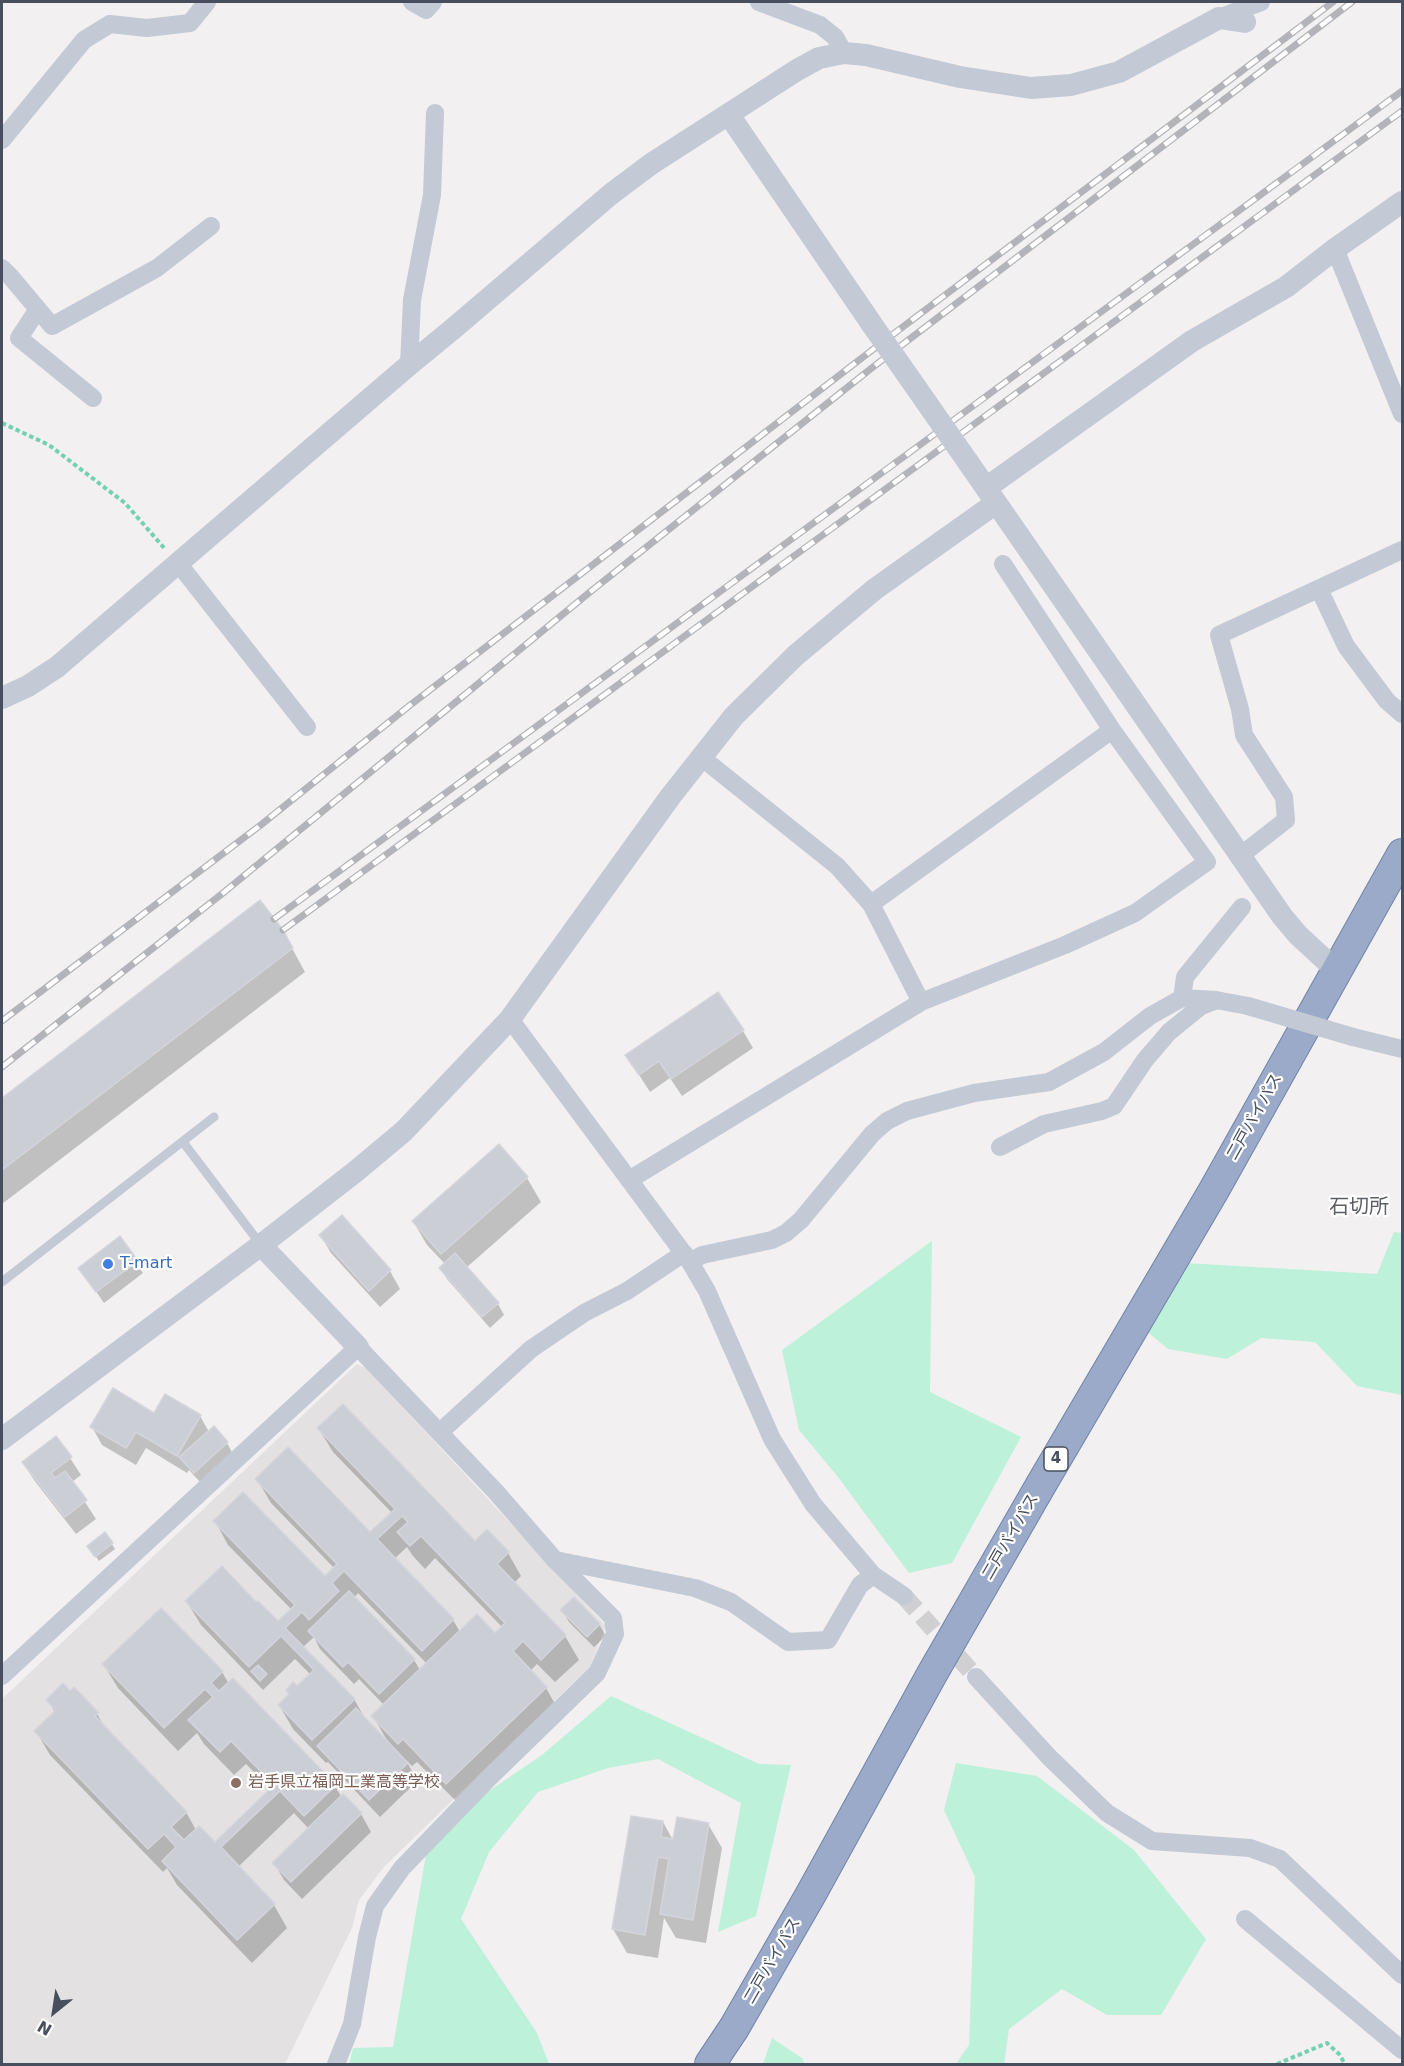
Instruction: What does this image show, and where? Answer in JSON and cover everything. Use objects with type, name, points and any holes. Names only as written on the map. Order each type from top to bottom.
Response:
[{"type":"highway","name":"二戸バイパス","points":[[711,2064],[781,1946],[932,1674],[1214,1190],[1402,854]]},
{"type":"street","points":[[2,140],[84,40],[110,24],[147,28],[190,23],[207,2]]},
{"type":"street","points":[[412,2],[426,10],[433,2]]},
{"type":"street","points":[[759,2],[820,25],[835,37],[844,53]]},
{"type":"street","points":[[2,698],[28,686],[57,667],[232,519],[409,364],[611,194],[651,164],[797,70],[819,58],[844,53],[866,55],[960,76],[1030,88],[1071,85],[1119,72],[1219,18],[1261,2]]},
{"type":"street","points":[[1219,18],[1245,22]]},
{"type":"street","points":[[409,364],[412,300],[432,195],[435,113]]},
{"type":"street","points":[[729,115],[1281,916],[1337,971]]},
{"type":"street","points":[[2,1439],[261,1245],[404,1131],[510,1019],[701,757],[734,716],[796,655],[991,495],[1192,340],[1286,287],[1402,202]]},
{"type":"street","points":[[2,268],[52,326],[157,268],[211,226]]},
{"type":"street","points":[[1335,249],[1397,382],[1402,414]]},
{"type":"street","points":[[38,309],[19,338],[93,398]]},
{"type":"street","points":[[1239,856],[1286,820],[1284,797],[1244,735],[1240,709],[1219,635],[1402,550]]},
{"type":"street","points":[[178,563],[307,727]]},
{"type":"street","points":[[629,1180],[921,1002],[1065,945],[1135,913],[1207,862],[1112,730],[1004,564]]},
{"type":"street","points":[[1319,589],[1346,646],[1387,700],[1402,714]]},
{"type":"street","points":[[871,904],[1112,730]]},
{"type":"street","points":[[701,757],[837,866],[871,904],[921,1002]]},
{"type":"street","points":[[1182,998],[1185,978],[1242,907]]},
{"type":"street","points":[[440,1432],[531,1349],[584,1313],[687,1257],[772,1240],[786,1233],[801,1220],[860,1147],[887,1121],[907,1111],[974,1093],[1049,1082],[1104,1052],[1150,1016],[1182,998],[1216,1000],[1248,1006],[1402,1049]]},
{"type":"street","points":[[1000,1148],[1044,1124],[1102,1111],[1114,1106],[1145,1060],[1169,1032],[1201,1006],[1216,1000]]},
{"type":"street","points":[[510,1019],[687,1257],[707,1292],[772,1439],[813,1504],[873,1575],[904,1596]]},
{"type":"street","points":[[261,1245],[440,1432],[555,1560],[613,1618],[615,1634],[597,1673],[490,1777],[402,1868],[375,1906],[367,1936],[352,2024],[336,2064]]},
{"type":"street","points":[[2,1676],[358,1347]]},
{"type":"street","points":[[555,1560],[695,1588],[731,1602],[788,1642],[828,1640],[860,1585],[873,1575]]},
{"type":"street","points":[[976,1677],[1049,1756],[1107,1813],[1152,1840],[1250,1848],[1280,1859],[1402,1975]]},
{"type":"street","points":[[1245,1919],[1402,2050]]},
{"type":"lane","points":[[2,1282],[214,1117]]},
{"type":"lane","points":[[183,1142],[261,1245]]},
{"type":"path","points":[[2,423],[49,445],[125,503],[178,563]]},
{"type":"path","points":[[1277,2064],[1327,2043],[1339,2054],[1345,2064]]},
{"type":"shaded area","name":"岩手県立福岡工業高等学校","points":[[357,1364],[367,1369],[606,1626],[589,1669],[384,1867],[359,1900],[352,1928],[285,2064],[2,2064],[2,1699]]},
{"type":"green space","points":[[1394,1232],[1402,1233],[1402,1395],[1357,1386],[1315,1342],[1261,1338],[1227,1359],[1168,1349],[1144,1329],[1185,1263],[1377,1274]]},
{"type":"green space","points":[[932,1241],[930,1392],[1021,1437],[952,1563],[909,1573],[838,1477],[799,1430],[782,1350]]},
{"type":"green space","points":[[611,1696],[759,1764],[791,1765],[756,1916],[718,1932],[741,1803],[658,1759],[608,1768],[538,1792],[489,1852],[461,1919],[537,2033],[549,2064],[349,2064],[353,2048],[393,2047],[430,1831],[542,1755]]},
{"type":"green space","points":[[956,1763],[1037,1776],[1134,1850],[1206,1939],[1161,2015],[1107,2015],[1062,1989],[1009,2029],[1004,2064],[956,2064],[969,2045],[975,1877],[944,1810]]},
{"type":"green space","points":[[772,2038],[803,2059],[804,2064],[763,2064]]},
{"type":"building","points":[[260,900],[283,930],[293,948],[2,1170],[2,1098]]},
{"type":"building","points":[[718,992],[744,1030],[671,1079],[659,1061],[639,1075],[625,1055]]},
{"type":"building","points":[[499,1144],[528,1177],[441,1254],[412,1221]]},
{"type":"building","points":[[342,1215],[391,1270],[369,1291],[319,1235]]},
{"type":"building","name":"T-mart","points":[[120,1236],[138,1261],[96,1292],[78,1268]]},
{"type":"building","points":[[455,1253],[499,1303],[482,1317],[439,1268]]},
{"type":"building","points":[[113,1388],[154,1413],[165,1394],[201,1415],[177,1456],[136,1432],[126,1448],[90,1427]]},
{"type":"building","points":[[343,1404],[475,1541],[487,1529],[509,1552],[497,1564],[566,1635],[541,1660],[523,1641],[513,1651],[547,1687],[446,1784],[403,1739],[398,1744],[371,1716],[477,1614],[495,1633],[505,1623],[421,1536],[410,1546],[397,1532],[408,1522],[402,1516],[377,1539],[454,1619],[422,1651],[344,1571],[332,1583],[339,1591],[309,1620],[302,1612],[285,1628],[355,1699],[312,1740],[278,1705],[289,1694],[286,1690],[293,1682],[297,1686],[314,1670],[281,1636],[249,1667],[185,1601],[222,1566],[256,1602],[258,1601],[278,1621],[295,1605],[213,1521],[243,1492],[325,1576],[337,1564],[255,1479],[288,1447],[370,1532],[395,1509],[317,1428]]},
{"type":"building","points":[[214,1426],[228,1442],[194,1473],[179,1457]]},
{"type":"building","points":[[56,1436],[72,1457],[51,1473],[55,1478],[65,1471],[87,1500],[65,1517],[22,1462]]},
{"type":"building","points":[[105,1532],[113,1543],[95,1557],[87,1546]]},
{"type":"building","points":[[349,1591],[415,1659],[379,1694],[348,1662],[343,1667],[308,1631]]},
{"type":"building","points":[[574,1597],[600,1624],[587,1637],[560,1610]]},
{"type":"building","points":[[161,1608],[223,1671],[211,1683],[219,1691],[233,1678],[336,1785],[304,1816],[280,1791],[221,1847],[275,1904],[237,1940],[162,1861],[176,1847],[164,1834],[148,1849],[34,1731],[56,1710],[46,1700],[63,1683],[70,1691],[74,1687],[99,1713],[95,1716],[187,1812],[171,1827],[184,1840],[199,1826],[215,1842],[274,1785],[231,1741],[220,1752],[188,1720],[213,1697],[205,1689],[164,1728],[102,1664]]},
{"type":"building","points":[[258,1665],[267,1674],[260,1681],[251,1671]]},
{"type":"building","points":[[356,1708],[408,1763],[369,1800],[317,1746]]},
{"type":"building","points":[[343,1794],[362,1813],[291,1882],[272,1863]]},
{"type":"building","points":[[631,1816],[663,1821],[661,1837],[673,1839],[677,1817],[709,1823],[693,1920],[660,1914],[669,1859],[658,1857],[645,1935],[612,1929]]},
{"type":"tunnel","points":[[904,1596],[976,1677]]},
{"type":"railway","points":[[2,1021],[262,824],[409,706],[867,354],[1333,2]]},
{"type":"railway","points":[[2,1067],[223,893],[590,592],[873,367],[1352,2]]},
{"type":"railway","points":[[274,919],[1402,91]]},
{"type":"railway","points":[[283,930],[1402,111]]},
{"type":"place","name":"T-mart","points":[[108,1264]]},
{"type":"place","name":"岩手県立福岡工業高等学校","points":[[236,1783]]},
{"type":"district","name":"石切所","points":[[1359,1208]]}]
